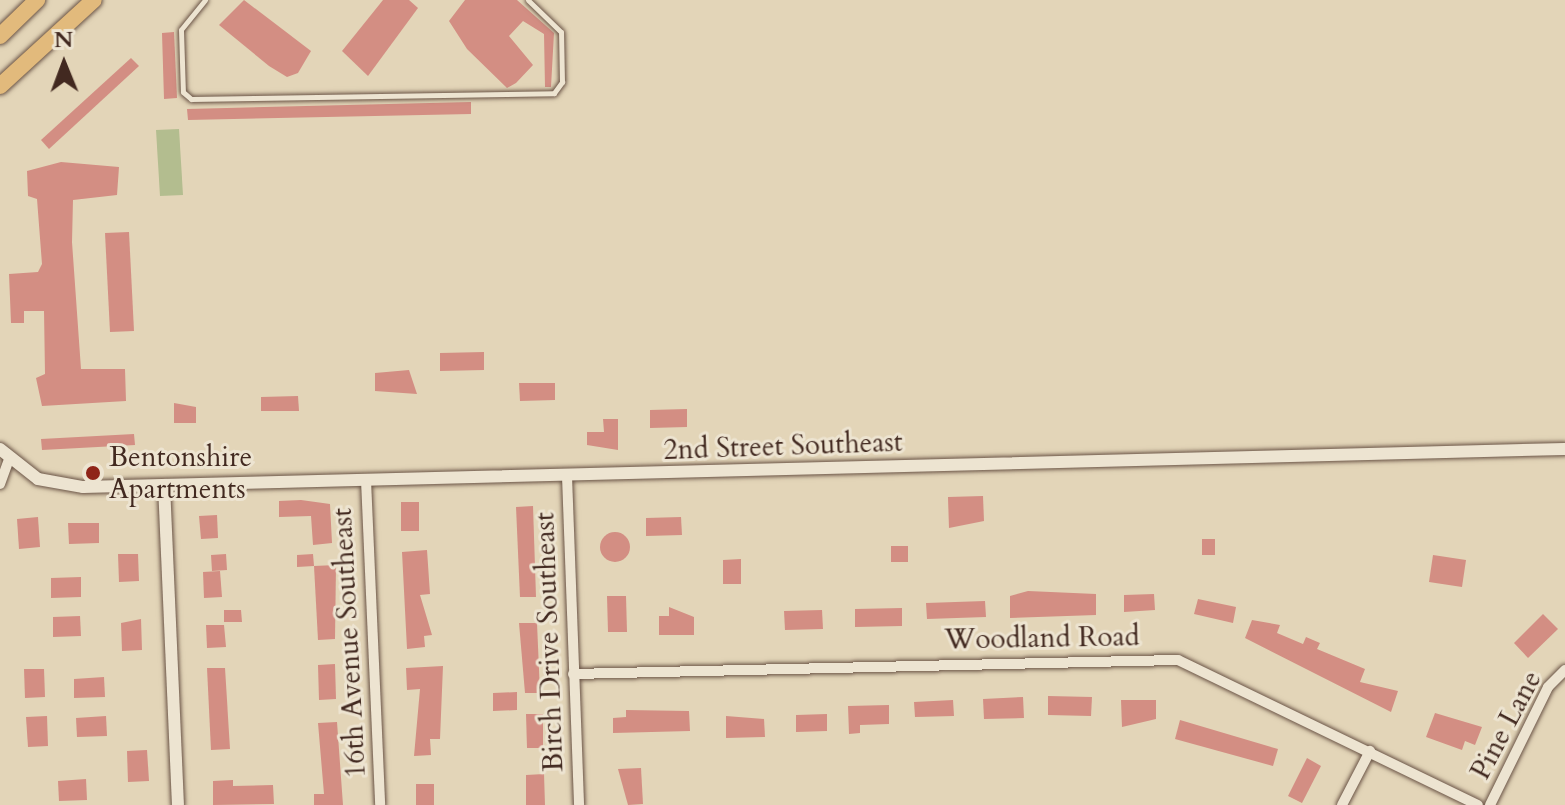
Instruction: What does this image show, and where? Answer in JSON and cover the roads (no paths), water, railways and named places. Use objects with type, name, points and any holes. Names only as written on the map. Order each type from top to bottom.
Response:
[{"type":"highway","points":[[0,36],[37,0]]},
{"type":"highway","points":[[0,86],[94,0]]},
{"type":"street","name":"2nd Street Southeast","points":[[5,454],[59,485],[164,485],[1565,449]]},
{"type":"street","points":[[0,484],[5,454]]},
{"type":"street","name":"Birch Drive Southeast","points":[[567,476],[579,805]]},
{"type":"street","name":"16th Avenue Southeast","points":[[366,480],[380,805]]},
{"type":"street","points":[[164,485],[178,805]]},
{"type":"street","name":"Woodland Road","points":[[573,674],[1178,660],[1478,805]]},
{"type":"street","name":"Pine Lane","points":[[1490,805],[1548,687],[1565,670]]},
{"type":"street","points":[[1342,805],[1370,751]]},
{"type":"lane","points":[[205,0],[181,30],[183,92],[191,99],[554,93],[562,82],[561,32],[528,0]]},
{"type":"place","name":"Bentonshire Apartments","points":[[93,473]]}]
